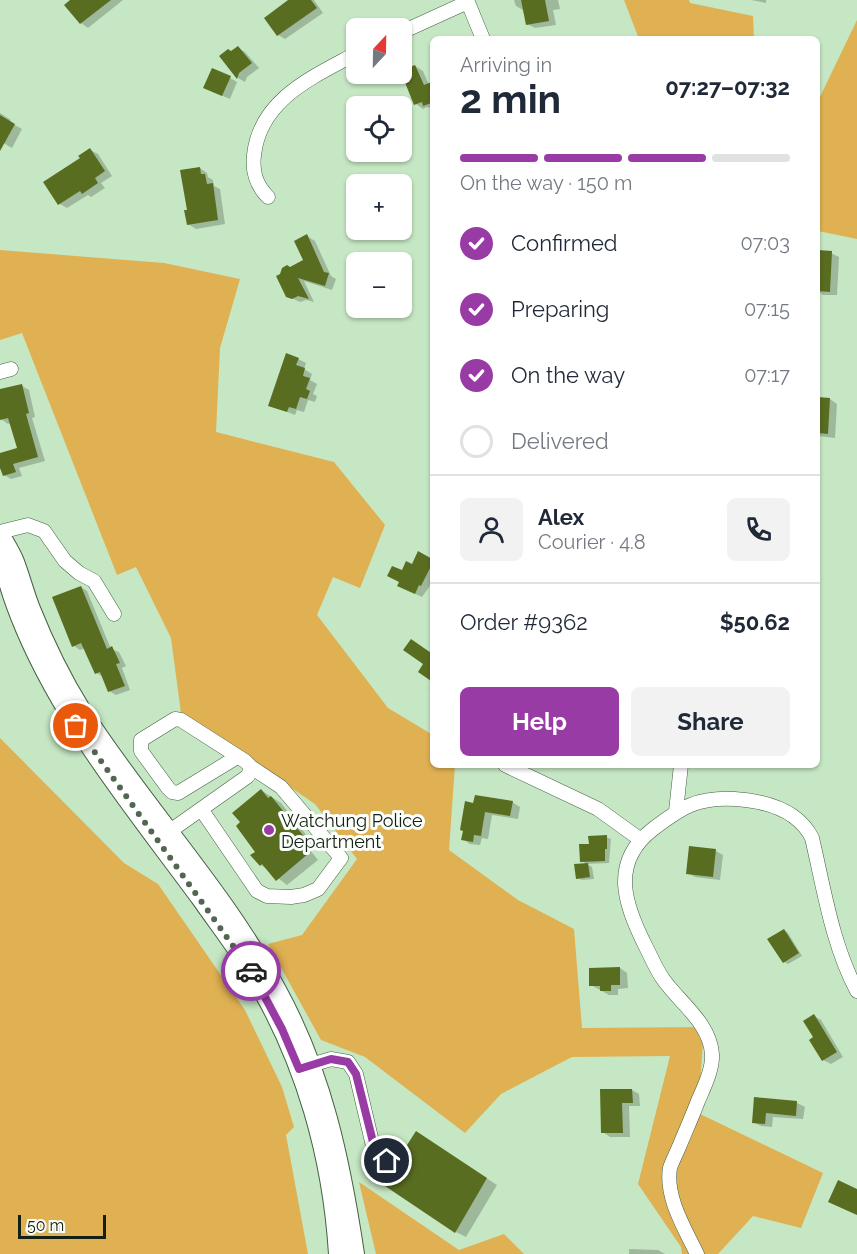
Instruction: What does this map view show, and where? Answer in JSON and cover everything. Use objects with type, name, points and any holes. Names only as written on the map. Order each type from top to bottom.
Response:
[{"type":"main road","points":[[0,533],[14,561],[41,632],[68,685],[255,979],[305,1067],[330,1120],[355,1254]]},
{"type":"main road","points":[[0,542],[2,566],[10,592],[42,665],[84,738],[164,836]]},
{"type":"main road","points":[[305,1067],[327,1165],[338,1254]]},
{"type":"street","points":[[412,27],[468,1],[482,36]]},
{"type":"street","points":[[268,197],[256,180],[253,166],[255,144],[263,123],[270,112],[294,87],[346,58]]},
{"type":"street","points":[[0,533],[28,525],[44,531],[65,561],[79,573],[94,581],[114,614]]},
{"type":"street","points":[[201,809],[257,891],[275,897],[304,895],[318,889],[341,858],[280,788],[237,757],[181,720],[175,719],[141,740],[140,745],[141,751],[168,788],[178,793],[237,757]]},
{"type":"street","points":[[164,836],[248,776],[250,767]]},
{"type":"street","points":[[511,768],[598,808],[641,840]]},
{"type":"street","points":[[676,811],[681,768]]},
{"type":"street","points":[[697,1254],[679,1216],[671,1189],[670,1168],[707,1079],[712,1056],[709,1039],[702,1026],[662,978],[627,905],[624,874],[626,865],[641,840],[676,811],[701,801],[755,800],[784,811],[806,827],[812,838],[843,962],[857,991]]},
{"type":"street","points":[[305,1067],[331,1059],[348,1062],[356,1074],[374,1146],[387,1161]]},
{"type":"shaded area","points":[[624,0],[689,0],[690,3],[753,16],[754,36],[638,36]]},
{"type":"shaded area","points":[[857,20],[857,239],[820,231],[820,97]]},
{"type":"shaded area","points":[[0,250],[164,263],[240,279],[220,348],[216,432],[334,462],[385,525],[360,588],[333,577],[317,615],[388,708],[430,733],[430,768],[455,768],[449,850],[518,900],[574,929],[582,1028],[704,1027],[698,1113],[823,1173],[801,1228],[753,1216],[718,1254],[682,1254],[681,1247],[638,1184],[670,1056],[572,1057],[501,1094],[465,1133],[365,1057],[321,1040],[268,944],[302,935],[357,859],[315,804],[181,713],[171,638],[136,567],[117,575],[22,333],[0,340]]},
{"type":"shaded area","points":[[0,738],[124,863],[158,884],[245,1010],[282,1087],[294,1127],[286,1135],[308,1254],[0,1254]]},
{"type":"shaded area","points":[[359,1182],[459,1250],[504,1234],[524,1254],[376,1254]]},
{"type":"building","points":[[70,0],[111,0],[80,24],[64,5]]},
{"type":"building","points":[[288,0],[311,0],[317,8],[277,36],[264,18]]},
{"type":"building","points":[[521,0],[545,0],[549,21],[526,25]]},
{"type":"building","points":[[238,46],[252,63],[239,73],[237,79],[219,56],[228,49],[231,51]]},
{"type":"building","points":[[415,65],[424,85],[430,83],[430,103],[423,106],[422,102],[414,105],[406,84],[412,84],[412,66]]},
{"type":"building","points":[[212,68],[231,76],[222,96],[203,88]]},
{"type":"building","points":[[0,115],[15,124],[0,151]]},
{"type":"building","points":[[90,148],[105,171],[95,178],[98,183],[82,194],[80,191],[58,205],[43,182],[80,158],[78,156]]},
{"type":"building","points":[[200,167],[201,174],[205,174],[207,184],[213,183],[218,220],[187,225],[184,210],[187,210],[180,170]]},
{"type":"building","points":[[307,234],[324,272],[329,273],[325,286],[298,278],[309,299],[298,296],[292,299],[286,297],[276,276],[287,265],[290,267],[303,260],[294,241]]},
{"type":"building","points":[[820,250],[832,251],[830,292],[820,291]]},
{"type":"building","points":[[286,353],[299,358],[296,365],[305,368],[303,376],[310,378],[306,389],[310,391],[307,399],[300,397],[296,409],[289,407],[287,412],[268,406]]},
{"type":"building","points":[[22,384],[29,413],[26,414],[38,457],[13,464],[16,472],[3,476],[0,468],[0,453],[17,448],[8,418],[0,420],[0,389]]},
{"type":"building","points":[[820,397],[830,398],[828,434],[820,433]]},
{"type":"building","points":[[418,551],[430,558],[430,568],[415,594],[397,586],[399,582],[387,576],[392,566],[402,570],[406,561],[412,564]]},
{"type":"building","points":[[81,586],[107,649],[112,646],[120,663],[116,664],[125,686],[108,692],[100,672],[95,674],[81,643],[72,647],[52,597]]},
{"type":"building","points":[[411,639],[430,652],[430,680],[418,672],[423,664],[403,650]]},
{"type":"building","name":"Watchung Police Department","points":[[261,789],[268,798],[271,796],[306,839],[300,843],[309,853],[276,881],[262,864],[260,866],[250,855],[255,852],[236,826],[240,822],[232,813]]},
{"type":"building","points":[[475,795],[513,801],[510,816],[485,812],[481,836],[474,835],[473,842],[461,840],[463,831],[460,830],[465,801],[473,803]]},
{"type":"building","points":[[607,835],[605,861],[580,862],[579,844],[589,844],[588,836]]},
{"type":"building","points":[[689,846],[716,849],[713,877],[686,874]]},
{"type":"building","points":[[588,863],[590,877],[576,879],[574,864]]},
{"type":"building","points":[[784,929],[799,953],[783,963],[767,939]]},
{"type":"building","points":[[620,967],[620,985],[611,985],[611,991],[600,991],[600,986],[589,986],[589,968]]},
{"type":"building","points":[[814,1014],[837,1052],[822,1061],[809,1040],[813,1037],[803,1021]]},
{"type":"building","points":[[600,1089],[632,1089],[633,1103],[622,1103],[623,1133],[601,1133]]},
{"type":"building","points":[[754,1097],[797,1101],[796,1116],[766,1113],[765,1124],[752,1123]]},
{"type":"building","points":[[416,1131],[487,1178],[455,1233],[382,1184]]},
{"type":"building","points":[[838,1180],[857,1189],[857,1215],[828,1202]]},
{"type":"way so far","points":[[76,726],[251,971]]},
{"type":"place","name":"Watchung Police Department","points":[[269,830]]},
{"type":"route","points":[[251,971],[282,1029],[299,1069],[331,1059],[348,1062],[356,1074],[374,1146],[387,1161]]}]
